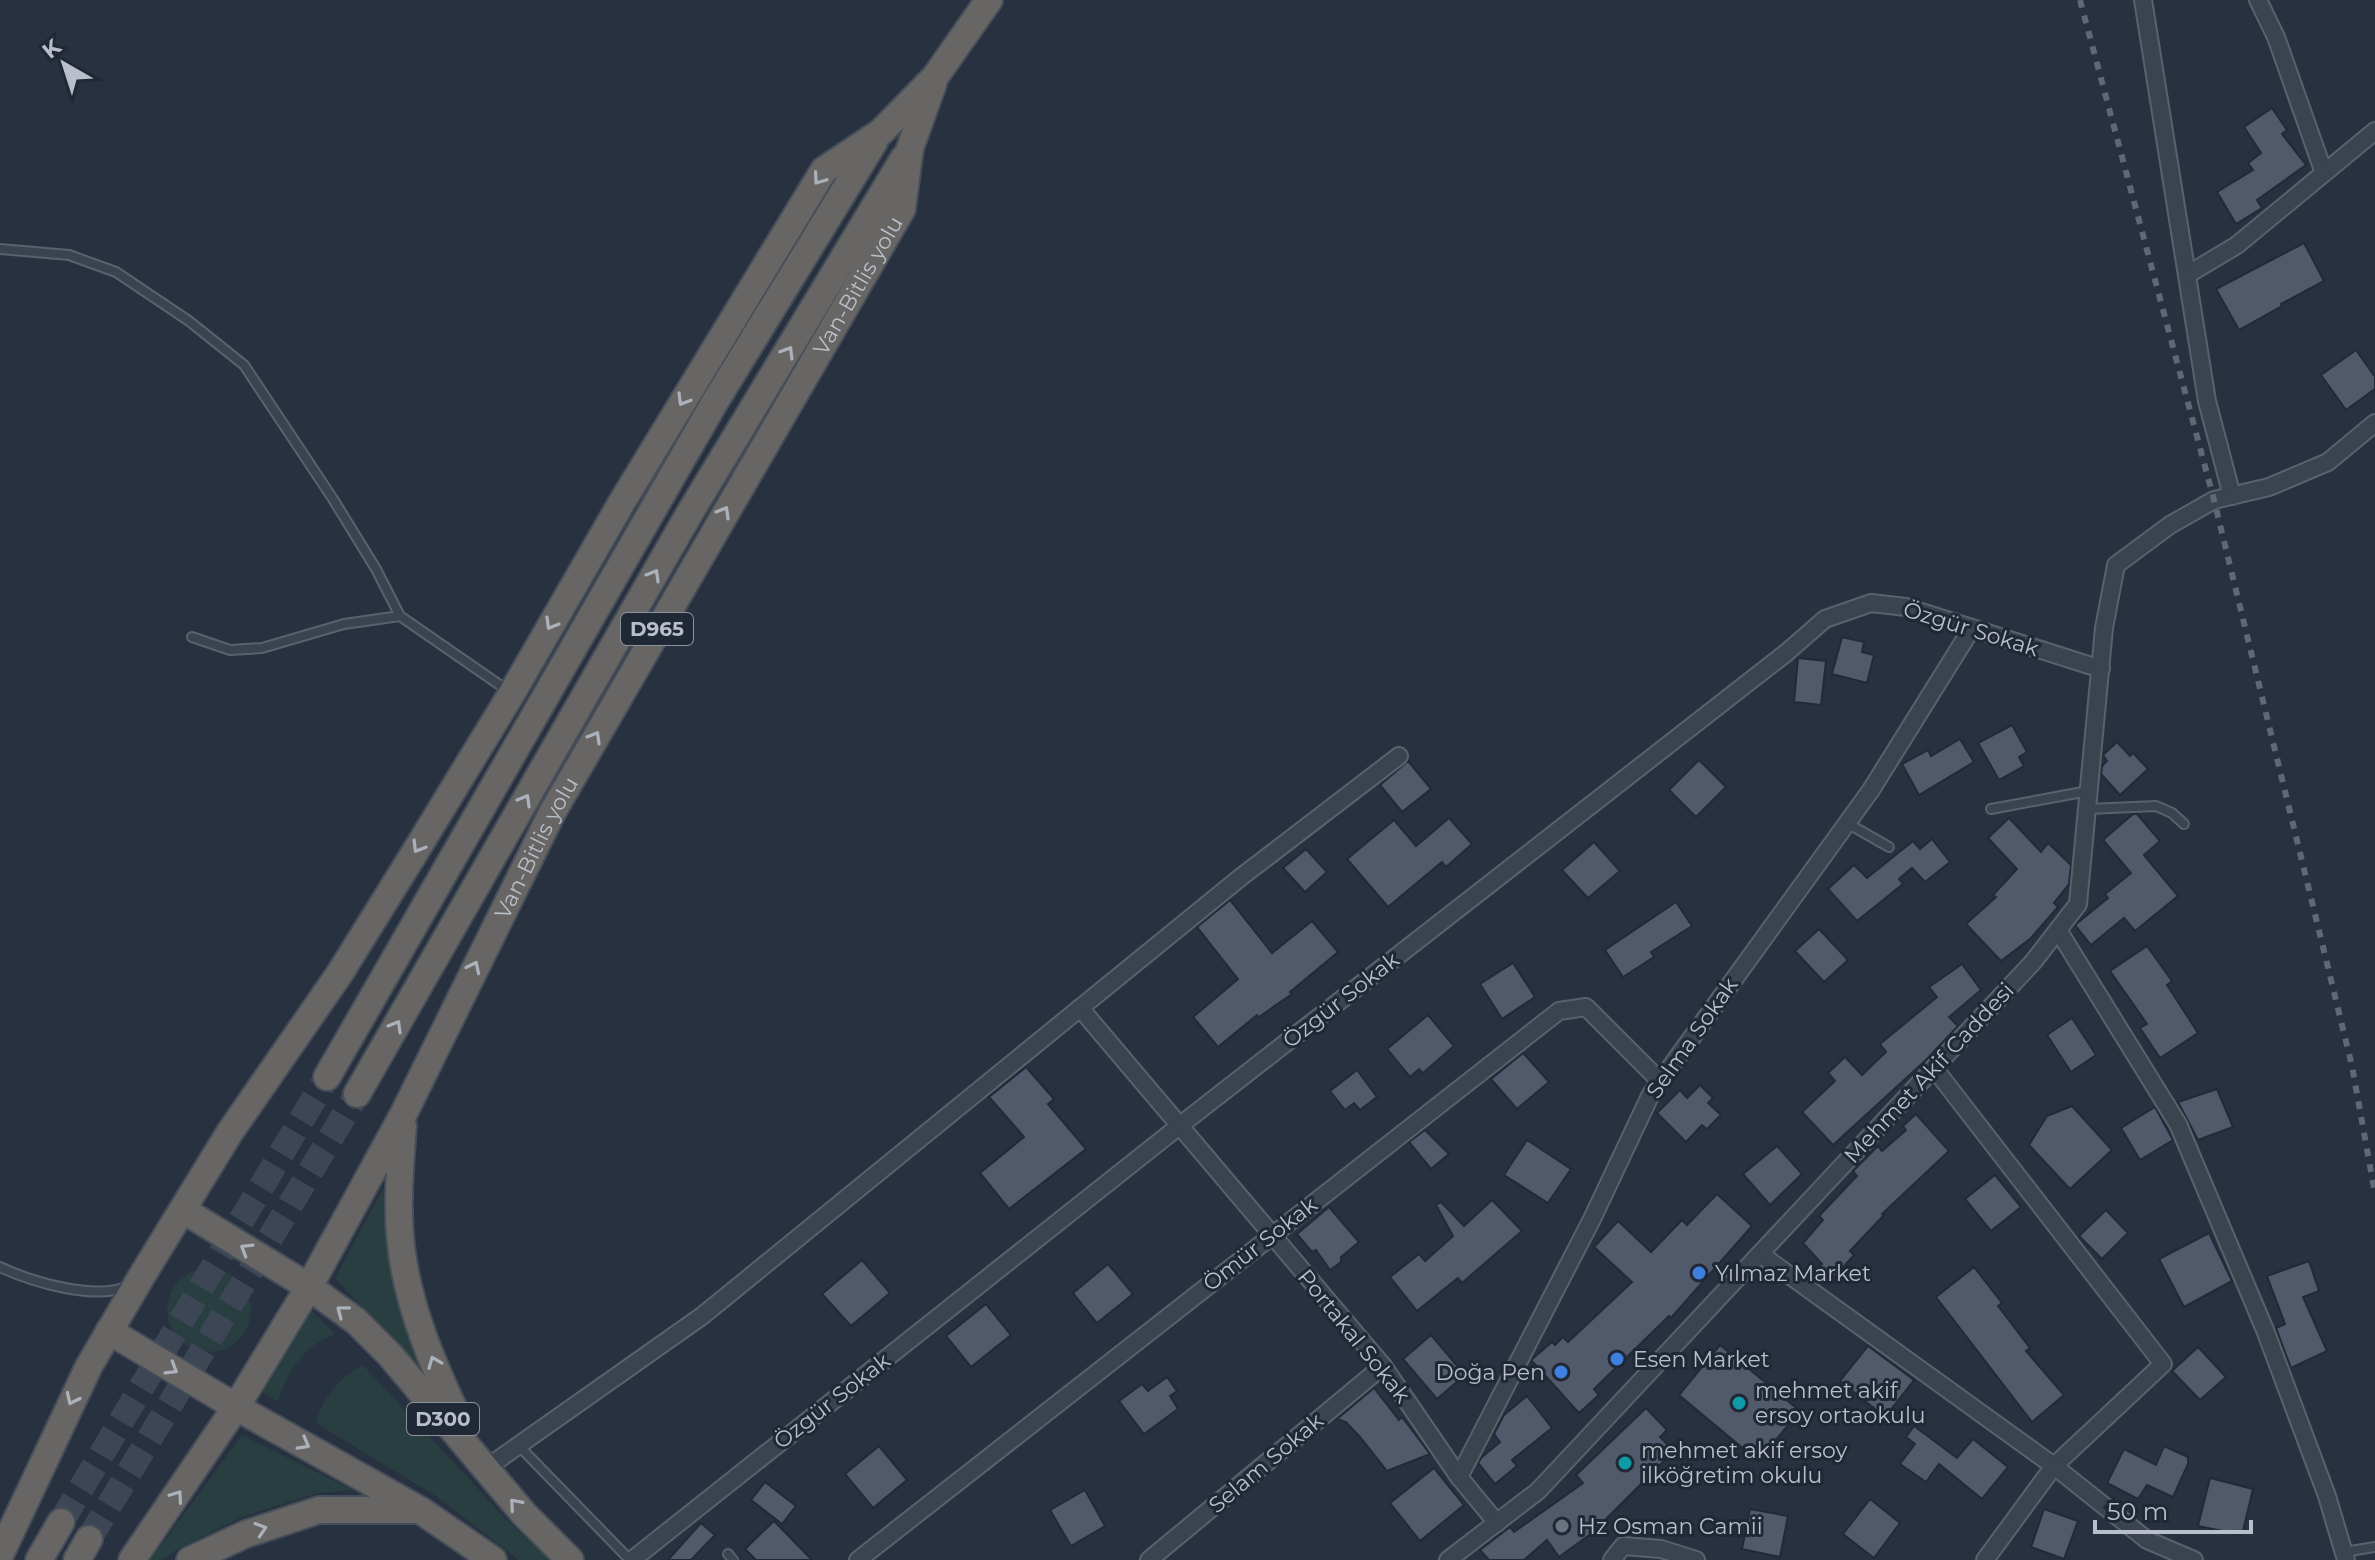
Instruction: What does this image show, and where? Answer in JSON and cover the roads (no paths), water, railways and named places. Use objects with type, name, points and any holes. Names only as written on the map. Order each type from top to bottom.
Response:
[{"type":"highway","name":"Van-Bitlis yolu","points":[[0,1555],[64,1417],[109,1331],[230,1132],[340,973],[512,693],[622,502],[824,170],[881,132],[935,77],[989,0]]},
{"type":"highway","name":"Van-Bitlis yolu","points":[[132,1560],[236,1407],[309,1287],[404,1113],[552,813],[902,209],[910,148],[935,77]]},
{"type":"highway","points":[[327,1077],[713,405],[881,132]]},
{"type":"highway","points":[[357,1094],[688,516],[910,148]]},
{"type":"highway","points":[[404,1113],[398,1196],[402,1254],[418,1322],[451,1404],[481,1464]]},
{"type":"highway","points":[[183,1210],[309,1287]]},
{"type":"highway","name":"D300","points":[[309,1287],[356,1321],[374,1339],[481,1464],[570,1560]]},
{"type":"highway","points":[[109,1331],[236,1407],[420,1510],[493,1560]]},
{"type":"highway","points":[[190,1560],[246,1534],[319,1510],[420,1510]]},
{"type":"highway","points":[[39,1560],[61,1522]]},
{"type":"street","points":[[2143,0],[2207,401],[2232,496]]},
{"type":"street","points":[[2258,0],[2276,37],[2324,173]]},
{"type":"street","points":[[2187,275],[2237,245],[2375,131]]},
{"type":"street","name":"Mehmet Akif Caddesi","points":[[1448,1560],[1538,1491],[2033,962],[2078,904],[2104,628],[2116,565],[2170,525],[2214,500],[2269,487],[2328,462],[2375,423]]},
{"type":"street","name":"Özgür Sokak","points":[[631,1560],[1178,1127],[1786,653],[1825,619],[1871,603],[1906,607],[2101,669]]},
{"type":"street","name":"Selma Sokak","points":[[1459,1477],[1592,1219],[1651,1094],[1871,790],[1972,628]]},
{"type":"street","points":[[481,1464],[517,1444],[702,1316],[1241,877],[1399,756]]},
{"type":"street","points":[[2058,930],[2178,1124],[2265,1330],[2327,1496],[2345,1556]]},
{"type":"street","name":"Ömür Sokak","points":[[858,1560],[1559,1011],[1586,1007],[1660,1081]]},
{"type":"street","name":"Portakal Sokak","points":[[1080,1008],[1383,1366],[1459,1477],[1497,1523]]},
{"type":"street","points":[[1934,1068],[2163,1364],[2054,1466],[1985,1560]]},
{"type":"street","points":[[1760,1254],[2054,1466],[2147,1540],[2194,1560]]},
{"type":"street","name":"Selam Sokak","points":[[1149,1560],[1383,1366]]},
{"type":"street","points":[[1612,1560],[1623,1546],[1661,1549],[1696,1560]]},
{"type":"lane","points":[[0,249],[69,255],[116,272],[189,321],[244,365],[333,499],[376,569],[400,616],[512,693]]},
{"type":"lane","points":[[192,637],[230,650],[262,648],[344,624],[400,616]]},
{"type":"lane","points":[[1991,809],[2090,791]]},
{"type":"lane","points":[[2088,809],[2156,806],[2172,813],[2184,824]]},
{"type":"lane","points":[[1847,822],[1889,847]]},
{"type":"lane","points":[[0,1267],[45,1284],[112,1293],[143,1274]]},
{"type":"lane","points":[[517,1444],[631,1560]]},
{"type":"lane","points":[[2345,1556],[2375,1547]]},
{"type":"tunnel","points":[[61,1522],[327,1077]]},
{"type":"tunnel","points":[[89,1539],[357,1094]]},
{"type":"railway","points":[[2080,0],[2214,500],[2352,1066],[2375,1194]]},
{"type":"place","name":"Yılmaz Market","points":[[1699,1273]]},
{"type":"place","name":"Esen Market","points":[[1617,1359]]},
{"type":"place","name":"Doğa Pen","points":[[1561,1372]]},
{"type":"place","name":"mehmet akif ersoy ortaokulu","points":[[1739,1403]]},
{"type":"place","name":"mehmet akif ersoy ilköğretim okulu","points":[[1625,1463]]},
{"type":"place","name":"Hz Osman Camii","points":[[1562,1526]]}]
